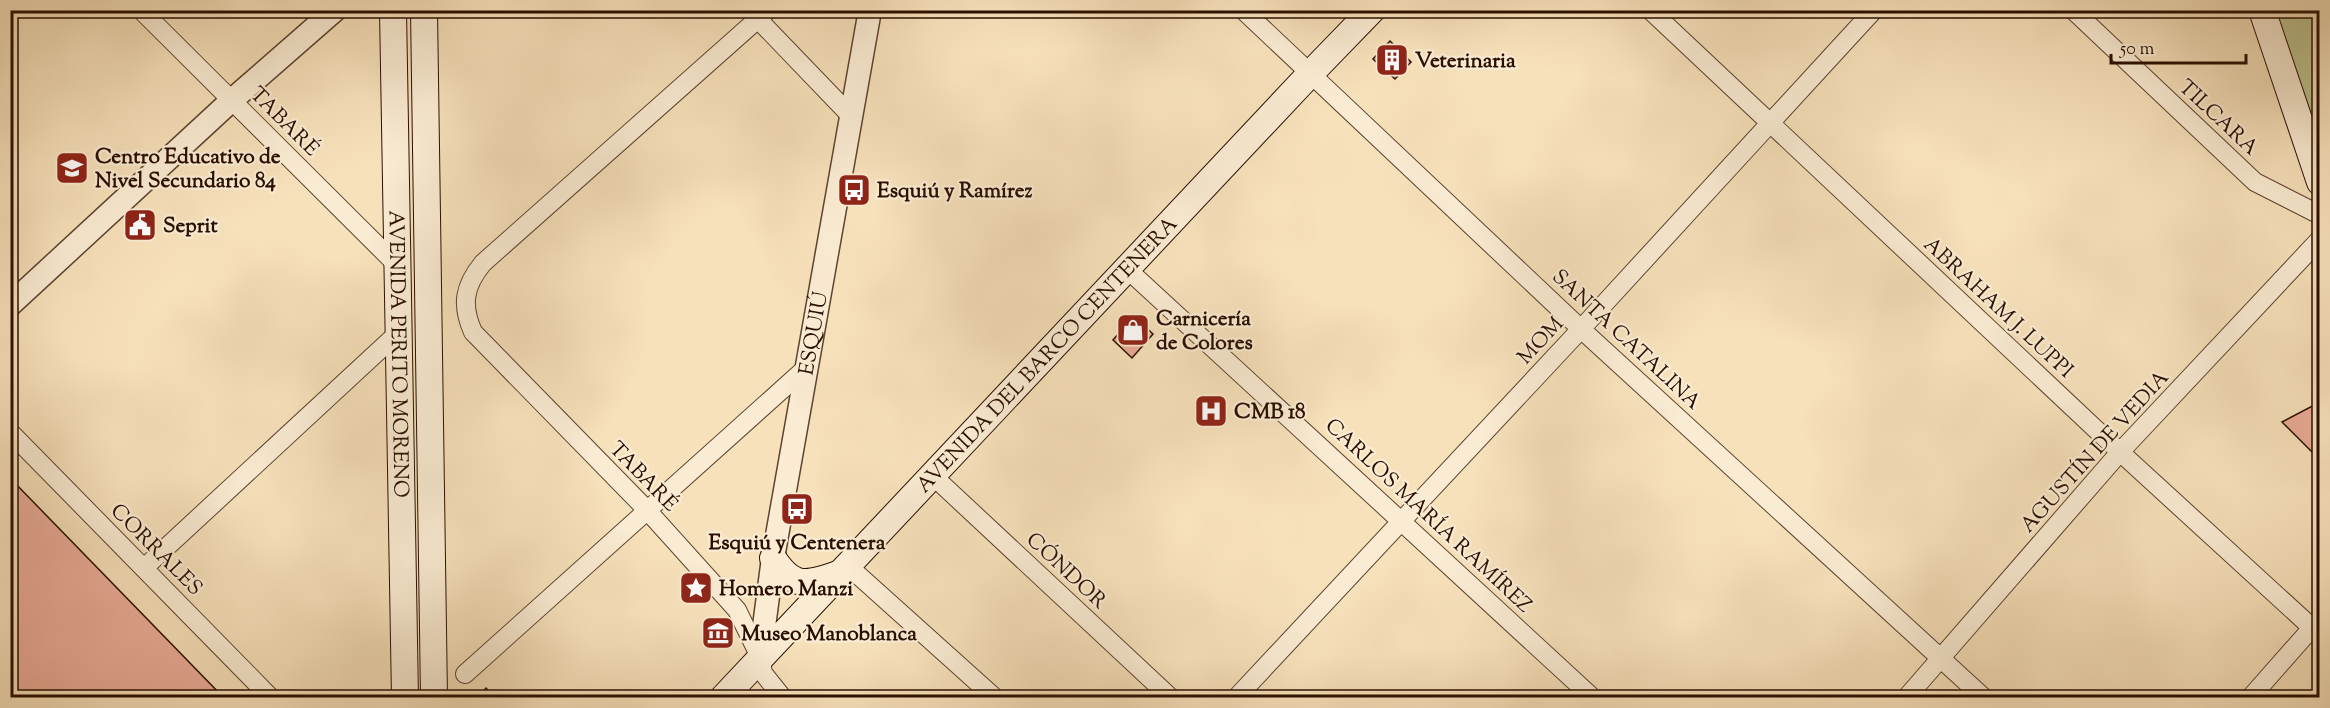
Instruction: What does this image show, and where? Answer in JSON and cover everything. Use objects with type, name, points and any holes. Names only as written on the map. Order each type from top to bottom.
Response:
[{"type":"main road","name":"AVENIDA PERITO MORENO","points":[[393,10],[405,698]]},
{"type":"main road","name":"AVENIDA PERITO MORENO","points":[[424,10],[434,698]]},
{"type":"main road","name":"AVENIDA DEL BARCO CENTENERA","points":[[723,698],[1372,10]]},
{"type":"main road","points":[[2262,10],[2319,182]]},
{"type":"main road","points":[[774,558],[783,574],[796,582],[818,581],[843,569]]},
{"type":"street","name":"TABARÉ","points":[[141,10],[398,265]]},
{"type":"street","points":[[10,305],[232,100],[334,10]]},
{"type":"street","name":"ESQUIÚ","points":[[760,657],[806,368],[870,10]]},
{"type":"street","name":"SANTA CATALINA","points":[[1242,10],[1581,329],[1984,698]]},
{"type":"street","name":"ABRAHAM J. LUPPI","points":[[1650,10],[2120,452],[2317,627]]},
{"type":"street","name":"MOM","points":[[1236,698],[1581,329],[1874,10]]},
{"type":"street","name":"TILCARA","points":[[2073,10],[2255,182],[2319,216]]},
{"type":"street","name":"TABARÉ","points":[[759,13],[483,263],[472,277],[466,294],[465,315],[473,332],[646,509],[737,610],[760,657],[764,673],[783,698]]},
{"type":"street","points":[[759,13],[851,116]]},
{"type":"street","name":"AGUSTÍN DE VEDIA","points":[[1906,698],[2120,452],[2319,239]]},
{"type":"street","name":"CARLOS MARÍA RAMÍREZ","points":[[1127,269],[1593,698]]},
{"type":"street","points":[[144,568],[399,332]]},
{"type":"street","points":[[465,674],[646,509],[806,368]]},
{"type":"street","name":"CORRALES","points":[[10,432],[271,698]]},
{"type":"street","name":"CÓNDOR","points":[[932,475],[1171,698]]},
{"type":"street","points":[[843,569],[995,698]]},
{"type":"street","points":[[2250,698],[2317,627]]},
{"type":"green space","points":[[2274,11],[2319,11],[2319,148]]},
{"type":"building","name":"Veterinaria","points":[[1390,41],[1411,62],[1395,79],[1373,59]]},
{"type":"building","points":[[1134,316],[1153,334],[1132,358],[1113,340]]},
{"type":"building","points":[[2320,402],[2320,460],[2282,422]]},
{"type":"building","points":[[10,478],[224,698],[10,698]]},
{"type":"building","points":[[486,688],[495,698],[477,698]]},
{"type":"place","name":"Veterinaria","points":[[1392,60]]},
{"type":"place","name":"Centro Educativo de Nivel Secundario 84","points":[[72,168]]},
{"type":"place","name":"Esquiú y Ramírez","points":[[854,190]]},
{"type":"place","name":"Seprit","points":[[140,225]]},
{"type":"place","name":"Carnicería de Colores","points":[[1133,330]]},
{"type":"place","name":"CMB 18","points":[[1211,411]]},
{"type":"place","name":"Esquiú y Centenera","points":[[797,509]]},
{"type":"place","name":"Homero Manzi","points":[[696,588]]},
{"type":"place","name":"Museo Manoblanca","points":[[718,633]]}]
